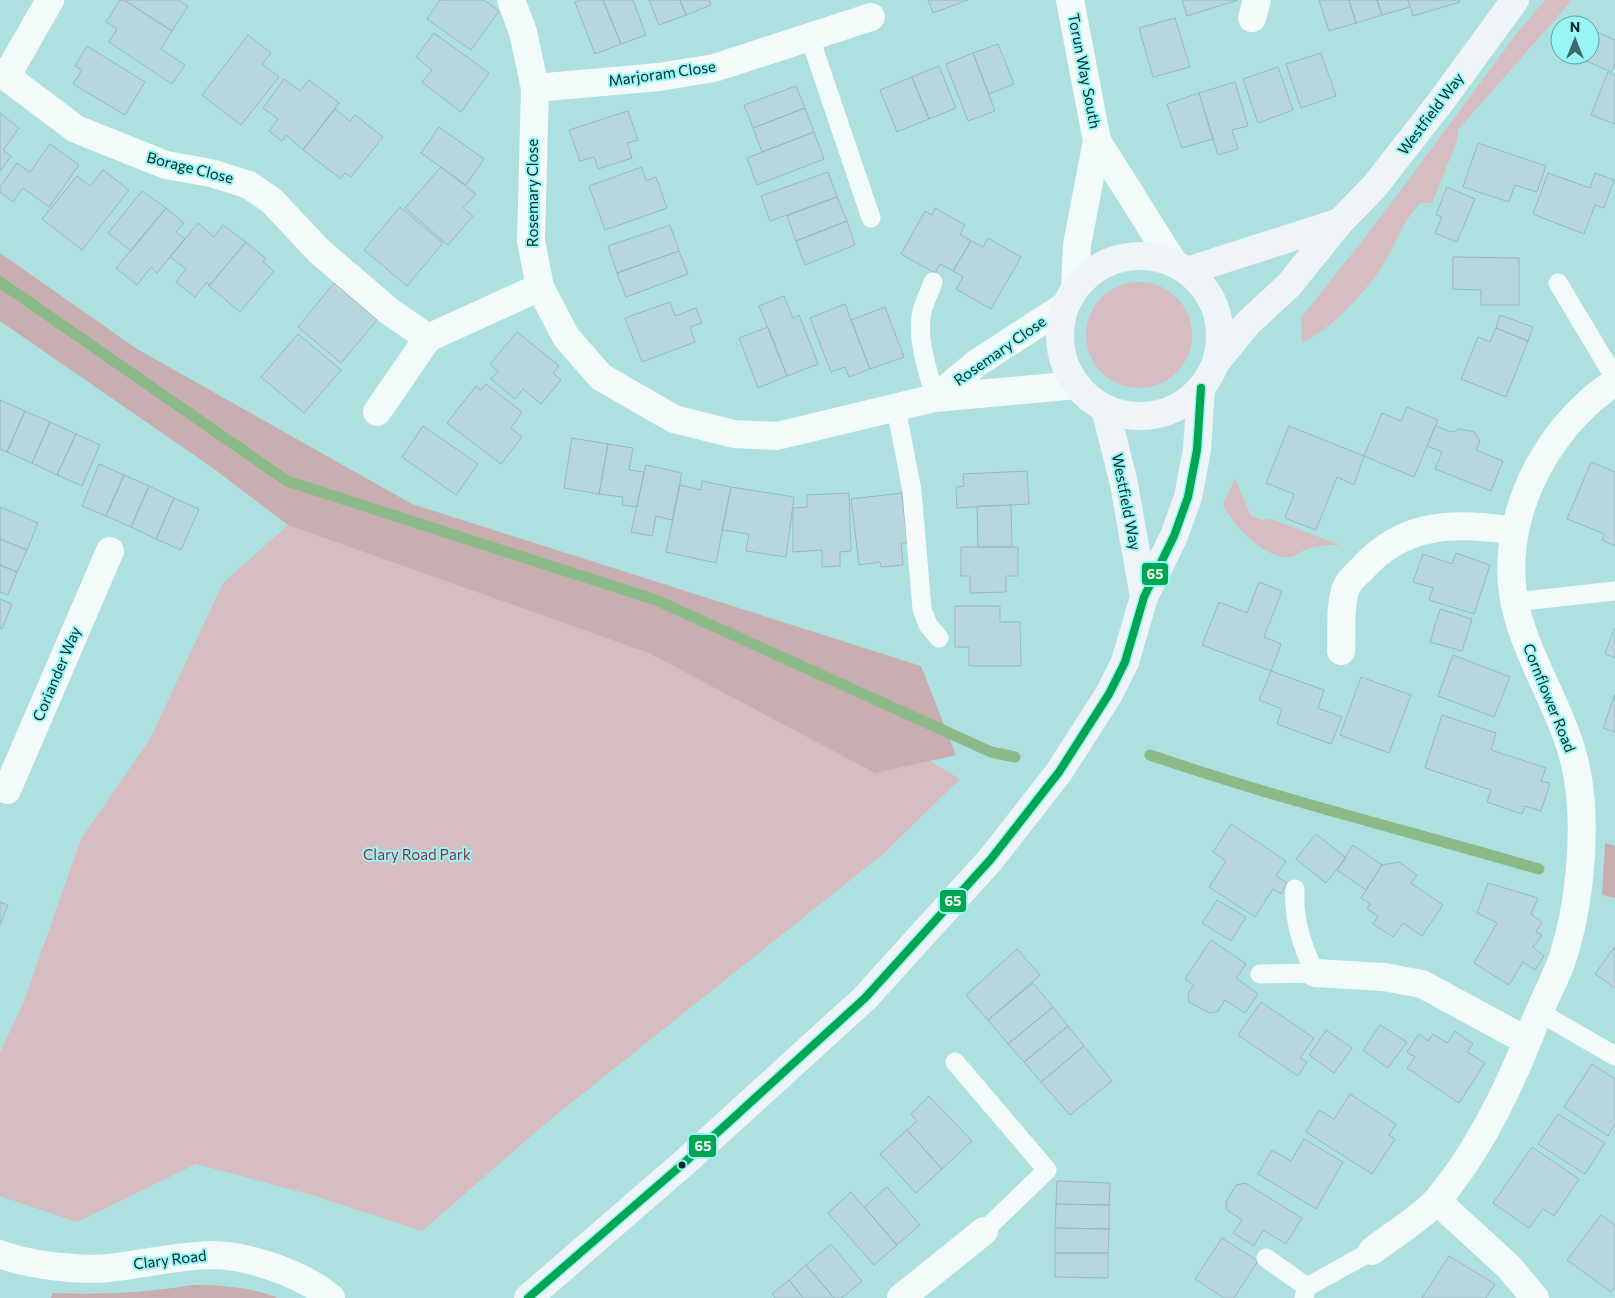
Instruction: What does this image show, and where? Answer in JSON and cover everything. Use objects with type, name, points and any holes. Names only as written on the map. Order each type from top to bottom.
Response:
[{"type":"main road","name":"Westfield Way","points":[[1070,297],[1060,328],[1060,344],[1068,371],[1088,397],[1105,408],[1131,415],[1157,414],[1175,408],[1201,388],[1216,362],[1248,323],[1289,285],[1340,222],[1374,187],[1407,146],[1515,0]]},
{"type":"main road","name":"Westfield Way","points":[[1180,266],[1340,222]]},
{"type":"main road","points":[[1070,297],[1095,269],[1116,259],[1138,255],[1157,257],[1180,266]]},
{"type":"main road","name":"Westfield Way","points":[[1180,266],[1206,289],[1217,312],[1221,334],[1216,362]]},
{"type":"main road","name":"Westfield Way","points":[[528,1298],[678,1168],[865,998],[992,859],[1059,772],[1110,694],[1125,662],[1144,597],[1174,536],[1188,498],[1197,450],[1201,388]]},
{"type":"main road","name":"Westfield Way","points":[[1105,408],[1124,484],[1144,597]]},
{"type":"street","name":"Borage Close","points":[[50,0],[3,75],[76,129],[166,165],[212,173],[249,185],[272,201],[319,250],[382,305],[428,338]]},
{"type":"street","name":"Rosemary Close","points":[[511,0],[523,32],[535,88],[531,241],[540,287],[566,337],[601,377],[674,419],[734,434],[777,436],[935,398],[1077,385]]},
{"type":"street","name":"Torun Way South","points":[[1070,0],[1097,141],[1077,245],[1070,297]]},
{"type":"street","name":"Marjoram Close","points":[[535,88],[650,78],[714,68],[810,38],[868,9]]},
{"type":"street","name":"Torun Way South","points":[[1097,141],[1180,266]]},
{"type":"street","points":[[377,412],[428,338],[540,287]]},
{"type":"street","name":"Rosemary Close","points":[[935,398],[977,363],[1070,297]]},
{"type":"street","name":"Cornflower Road","points":[[1372,1251],[1437,1201],[1473,1150],[1502,1098],[1559,967],[1576,896],[1583,830],[1578,778],[1570,744],[1532,656],[1515,602],[1510,574],[1514,531],[1530,484],[1550,446],[1574,418],[1601,392],[1615,382]]},
{"type":"street","points":[[1341,651],[1343,611],[1347,586],[1375,554],[1403,538],[1446,525],[1484,526],[1514,531]]},
{"type":"street","name":"Coriander Way","points":[[0,787],[7,790],[110,551]]},
{"type":"street","points":[[1315,973],[1384,977],[1422,984],[1527,1041]]},
{"type":"street","points":[[1437,1201],[1509,1267],[1535,1298]]},
{"type":"street","points":[[901,1298],[984,1231]]},
{"type":"street","name":"Clary Road","points":[[0,1254],[37,1263],[106,1268],[166,1259],[211,1255],[233,1256],[283,1271],[332,1298]]},
{"type":"lane","points":[[810,38],[871,218]]},
{"type":"lane","points":[[934,282],[923,309],[920,328],[922,347],[935,398]]},
{"type":"lane","points":[[1558,284],[1615,378]]},
{"type":"lane","points":[[896,408],[912,491],[922,609],[928,625],[939,638]]},
{"type":"lane","points":[[1515,602],[1615,591]]},
{"type":"lane","points":[[1260,974],[1315,973],[1306,954],[1294,909],[1295,889]]},
{"type":"lane","points":[[1539,1012],[1615,1056]]},
{"type":"lane","points":[[955,1062],[1048,1170],[984,1231]]},
{"type":"lane","points":[[1266,1258],[1305,1292],[1372,1251]]},
{"type":"green space","points":[[1545,0],[1572,0],[1559,15],[1550,15],[1550,25],[1458,130],[1457,141],[1432,203],[1421,203],[1415,209],[1380,270],[1371,282],[1350,306],[1326,328],[1302,343],[1301,318],[1387,209],[1517,33]]},
{"type":"green space","points":[[1139,282],[1159,286],[1177,297],[1188,315],[1192,335],[1188,355],[1177,373],[1159,384],[1139,388],[1119,384],[1101,373],[1090,355],[1086,335],[1090,315],[1101,297],[1119,286]]},
{"type":"green space","points":[[1235,479],[1251,516],[1262,520],[1271,519],[1340,545],[1314,547],[1291,557],[1282,557],[1261,547],[1242,531],[1223,504]]},
{"type":"green space","name":"Clary Road Park","points":[[288,525],[455,565],[796,681],[960,779],[883,854],[551,1119],[422,1231],[312,1195],[196,1164],[77,1222],[0,1196],[0,1052],[23,1004],[81,839],[150,739],[223,583]]},
{"type":"shaded area","points":[[0,253],[137,349],[412,504],[921,666],[956,755],[875,773],[649,653],[288,525],[210,466],[0,321]]},
{"type":"shaded area","points":[[1605,843],[1615,846],[1615,898],[1602,895]]},
{"type":"shaded area","points":[[192,1285],[236,1287],[278,1298],[51,1298],[52,1293],[122,1293]]},
{"type":"building","points":[[120,0],[124,0],[172,31],[161,49],[185,65],[172,84],[109,42],[117,29],[106,22]]},
{"type":"building","points":[[124,0],[178,0],[188,6],[172,31]]},
{"type":"building","points":[[440,0],[484,0],[499,11],[471,50],[427,19]]},
{"type":"building","points":[[581,0],[603,0],[621,44],[595,54],[575,2]]},
{"type":"building","points":[[603,0],[633,0],[646,35],[621,44]]},
{"type":"building","points":[[649,0],[680,0],[686,15],[659,25]]},
{"type":"building","points":[[680,0],[709,0],[711,5],[686,15]]},
{"type":"building","points":[[928,0],[968,0],[933,13]]},
{"type":"building","points":[[1182,0],[1238,0],[1187,16]]},
{"type":"building","points":[[1319,0],[1349,0],[1356,23],[1329,31]]},
{"type":"building","points":[[1349,0],[1377,0],[1382,15],[1356,23]]},
{"type":"building","points":[[1377,0],[1408,0],[1410,7],[1382,15]]},
{"type":"building","points":[[1408,0],[1459,0],[1460,2],[1413,16]]},
{"type":"building","points":[[1175,18],[1190,67],[1153,77],[1139,28]]},
{"type":"building","points":[[434,33],[489,73],[461,112],[422,82],[432,70],[416,57]]},
{"type":"building","points":[[1600,33],[1615,40],[1615,63],[1611,72],[1595,65],[1600,65]]},
{"type":"building","points":[[248,35],[271,53],[262,64],[279,77],[241,125],[202,95]]},
{"type":"building","points":[[998,44],[1014,84],[989,94],[973,53]]},
{"type":"building","points":[[87,46],[145,82],[125,115],[73,84],[82,70],[75,66]]},
{"type":"building","points":[[973,53],[995,111],[968,121],[946,64]]},
{"type":"building","points":[[1321,53],[1336,96],[1301,108],[1286,64]]},
{"type":"building","points":[[939,66],[956,108],[929,119],[912,77]]},
{"type":"building","points":[[1278,67],[1293,110],[1258,123],[1243,79]]},
{"type":"building","points":[[1608,72],[1615,75],[1615,124],[1591,115]]},
{"type":"building","points":[[912,77],[929,119],[897,132],[880,90]]},
{"type":"building","points":[[284,79],[300,91],[309,80],[339,103],[303,150],[286,135],[282,141],[269,131],[278,119],[263,108]]},
{"type":"building","points":[[1235,82],[1248,126],[1232,130],[1238,149],[1218,155],[1199,93]]},
{"type":"building","points":[[796,86],[805,108],[753,128],[744,105]]},
{"type":"building","points":[[1199,93],[1213,139],[1182,148],[1167,104]]},
{"type":"building","points":[[805,108],[814,132],[762,152],[753,128]]},
{"type":"building","points":[[335,109],[350,121],[355,115],[383,137],[351,177],[345,173],[341,179],[303,150]]},
{"type":"building","points":[[628,111],[638,140],[627,143],[632,158],[598,169],[594,157],[580,161],[569,130]]},
{"type":"building","points":[[0,113],[19,128],[3,150],[11,156],[0,171]]},
{"type":"building","points":[[439,127],[484,159],[466,185],[421,153]]},
{"type":"building","points":[[814,132],[824,159],[757,185],[747,158]]},
{"type":"building","points":[[1478,143],[1546,166],[1537,192],[1515,185],[1509,202],[1463,187]]},
{"type":"building","points":[[50,144],[79,165],[49,207],[23,188],[13,202],[0,192],[0,187],[17,163],[30,172]]},
{"type":"building","points":[[441,167],[476,194],[463,208],[473,216],[448,245],[405,208]]},
{"type":"building","points":[[642,167],[646,181],[656,177],[667,208],[605,230],[589,186]]},
{"type":"building","points":[[103,170],[129,190],[82,250],[42,219],[77,176],[90,186]]},
{"type":"building","points":[[828,172],[837,197],[770,221],[761,196]]},
{"type":"building","points":[[1548,173],[1590,188],[1595,173],[1614,180],[1604,208],[1595,205],[1584,234],[1533,214]]},
{"type":"building","points":[[1447,187],[1475,199],[1457,242],[1435,233],[1442,217],[1436,215]]},
{"type":"building","points":[[142,191],[166,208],[131,251],[108,233]]},
{"type":"building","points":[[837,197],[847,221],[796,241],[787,216]]},
{"type":"building","points":[[400,207],[443,243],[407,286],[364,250]]},
{"type":"building","points":[[166,208],[184,223],[176,232],[185,239],[157,273],[151,267],[137,285],[116,268]]},
{"type":"building","points":[[935,208],[965,225],[960,234],[971,241],[953,271],[940,264],[935,273],[901,254],[925,211],[932,215]]},
{"type":"building","points":[[847,221],[855,245],[805,265],[796,241]]},
{"type":"building","points":[[198,223],[214,237],[223,225],[246,242],[209,286],[207,282],[195,297],[176,282],[186,269],[170,257]]},
{"type":"building","points":[[670,225],[679,251],[617,273],[608,246]]},
{"type":"building","points":[[988,238],[1021,257],[991,309],[956,289],[963,277],[953,271],[971,241],[983,247]]},
{"type":"building","points":[[246,242],[266,259],[263,262],[274,271],[240,312],[209,286]]},
{"type":"building","points":[[679,251],[688,274],[626,297],[617,273]]},
{"type":"building","points":[[1453,257],[1519,258],[1519,305],[1481,305],[1481,290],[1453,289]]},
{"type":"building","points":[[334,283],[377,320],[341,363],[298,327]]},
{"type":"building","points":[[784,296],[793,318],[799,315],[818,364],[787,376],[759,306]]},
{"type":"building","points":[[670,302],[675,316],[696,308],[702,323],[690,327],[695,342],[642,362],[625,318]]},
{"type":"building","points":[[845,304],[870,369],[849,377],[845,367],[831,372],[810,318]]},
{"type":"building","points":[[885,307],[904,357],[870,369],[851,320]]},
{"type":"building","points":[[1500,315],[1533,327],[1528,341],[1496,328]]},
{"type":"building","points":[[768,327],[787,376],[758,388],[739,338]]},
{"type":"building","points":[[1496,328],[1528,341],[1506,397],[1461,379],[1478,337],[1490,342]]},
{"type":"building","points":[[517,332],[559,366],[553,373],[561,380],[541,404],[523,389],[515,399],[491,379],[498,371],[490,364]]},
{"type":"building","points":[[298,334],[341,370],[304,413],[261,377]]},
{"type":"building","points":[[486,384],[522,412],[511,428],[522,437],[501,464],[447,423],[476,386],[481,390]]},
{"type":"building","points":[[0,400],[25,411],[7,452],[0,449]]},
{"type":"building","points":[[1407,407],[1438,420],[1414,477],[1364,456],[1382,413],[1401,421]]},
{"type":"building","points":[[25,411],[50,422],[32,463],[7,452]]},
{"type":"building","points":[[50,422],[76,434],[57,475],[32,463]]},
{"type":"building","points":[[423,426],[478,464],[456,495],[402,457]]},
{"type":"building","points":[[1289,426],[1364,456],[1354,485],[1337,477],[1316,530],[1285,518],[1294,494],[1266,483]]},
{"type":"building","points":[[1435,426],[1452,432],[1460,429],[1474,432],[1480,441],[1476,450],[1503,461],[1491,491],[1435,469],[1442,452],[1427,446]]},
{"type":"building","points":[[76,434],[100,445],[82,486],[57,475]]},
{"type":"building","points":[[572,438],[608,444],[599,494],[564,488]]},
{"type":"building","points":[[608,444],[633,448],[629,470],[644,472],[637,507],[622,505],[623,497],[599,494]]},
{"type":"building","points":[[1591,462],[1615,472],[1615,546],[1602,540],[1605,534],[1567,519]]},
{"type":"building","points":[[99,464],[124,475],[106,516],[82,506]]},
{"type":"building","points":[[646,465],[682,473],[672,520],[656,516],[652,536],[631,532]]},
{"type":"building","points":[[1027,471],[1029,504],[957,508],[956,487],[964,486],[963,474]]},
{"type":"building","points":[[124,475],[149,486],[131,527],[106,516]]},
{"type":"building","points":[[702,481],[731,487],[716,563],[666,552],[680,485],[701,490]]},
{"type":"building","points":[[149,486],[174,498],[156,539],[131,527]]},
{"type":"building","points":[[731,487],[794,497],[786,557],[746,551],[749,534],[722,530]]},
{"type":"building","points":[[849,493],[851,551],[840,552],[840,566],[822,567],[822,550],[793,552],[793,508],[807,507],[807,495]]},
{"type":"building","points":[[902,493],[907,543],[901,543],[903,565],[881,567],[880,562],[859,565],[851,499]]},
{"type":"building","points":[[174,498],[199,509],[181,550],[156,539]]},
{"type":"building","points":[[1011,505],[1012,547],[978,547],[977,506]]},
{"type":"building","points":[[0,507],[38,523],[27,550],[0,539]]},
{"type":"building","points":[[0,539],[27,550],[17,572],[0,565]]},
{"type":"building","points":[[961,547],[1018,547],[1018,576],[1006,576],[1006,592],[970,593],[970,576],[961,576]]},
{"type":"building","points":[[1456,553],[1490,565],[1474,614],[1429,600],[1433,588],[1413,582],[1423,554],[1452,564]]},
{"type":"building","points":[[0,565],[17,572],[8,595],[0,592]]},
{"type":"building","points":[[1259,582],[1282,591],[1264,637],[1281,644],[1271,671],[1202,645],[1219,602],[1247,613]]},
{"type":"building","points":[[0,599],[12,604],[2,629],[0,628]]},
{"type":"building","points":[[955,606],[1000,606],[1000,622],[1020,622],[1021,666],[969,666],[969,647],[955,647]]},
{"type":"building","points":[[1440,609],[1472,619],[1462,651],[1430,642]]},
{"type":"building","points":[[1615,629],[1615,658],[1605,654]]},
{"type":"building","points":[[1453,655],[1510,677],[1494,717],[1438,696]]},
{"type":"building","points":[[1271,671],[1324,690],[1318,708],[1342,717],[1331,744],[1277,724],[1282,709],[1259,700]]},
{"type":"building","points":[[1361,677],[1411,695],[1389,753],[1340,735]]},
{"type":"building","points":[[1615,694],[1615,732],[1603,728]]},
{"type":"building","points":[[1442,715],[1496,733],[1491,750],[1546,768],[1541,781],[1550,783],[1541,811],[1525,806],[1522,814],[1487,802],[1491,790],[1425,768]]},
{"type":"building","points":[[1231,824],[1286,861],[1276,876],[1287,883],[1281,894],[1273,889],[1255,917],[1209,887],[1226,861],[1213,852]]},
{"type":"building","points":[[1316,834],[1346,858],[1326,883],[1296,859]]},
{"type":"building","points":[[1353,845],[1382,865],[1366,890],[1337,870]]},
{"type":"building","points":[[1399,862],[1417,875],[1411,883],[1443,905],[1422,936],[1403,923],[1393,937],[1373,924],[1378,916],[1367,909],[1370,904],[1361,898],[1382,865]]},
{"type":"building","points":[[1488,883],[1538,898],[1531,914],[1542,922],[1536,932],[1542,935],[1533,947],[1544,956],[1535,970],[1523,962],[1509,985],[1474,963],[1497,923],[1477,913]]},
{"type":"building","points":[[1217,900],[1246,917],[1231,941],[1202,923]]},
{"type":"building","points":[[0,902],[8,905],[0,925]]},
{"type":"building","points":[[1211,940],[1246,964],[1236,978],[1258,994],[1245,1013],[1225,1000],[1218,1011],[1210,1013],[1189,1002],[1188,993],[1194,985],[1185,979]]},
{"type":"building","points":[[1615,946],[1615,988],[1595,974]]},
{"type":"building","points":[[1017,949],[1040,975],[988,1020],[966,995]]},
{"type":"building","points":[[1033,983],[1053,1007],[1008,1044],[988,1020]]},
{"type":"building","points":[[1261,1002],[1314,1038],[1300,1058],[1307,1062],[1298,1076],[1238,1035]]},
{"type":"building","points":[[1053,1007],[1068,1026],[1024,1062],[1008,1044]]},
{"type":"building","points":[[1380,1025],[1407,1042],[1388,1068],[1363,1050]]},
{"type":"building","points":[[1068,1026],[1084,1046],[1041,1082],[1024,1062]]},
{"type":"building","points":[[1326,1030],[1352,1048],[1334,1073],[1309,1055]]},
{"type":"building","points":[[1455,1031],[1473,1044],[1467,1052],[1485,1063],[1459,1103],[1407,1068],[1415,1057],[1407,1052],[1419,1034],[1428,1041],[1433,1034],[1447,1043]]},
{"type":"building","points":[[1084,1046],[1112,1081],[1070,1115],[1041,1082]]},
{"type":"building","points":[[1592,1064],[1615,1079],[1615,1124],[1608,1136],[1564,1107]]},
{"type":"building","points":[[1350,1094],[1396,1124],[1389,1135],[1395,1139],[1372,1174],[1306,1132],[1319,1110],[1334,1119]]},
{"type":"building","points":[[929,1096],[972,1141],[942,1169],[907,1130],[917,1121],[911,1114]]},
{"type":"building","points":[[1558,1114],[1605,1143],[1585,1174],[1538,1144]]},
{"type":"building","points":[[907,1130],[942,1169],[916,1193],[880,1154]]},
{"type":"building","points":[[1304,1139],[1343,1162],[1316,1209],[1258,1174],[1272,1150],[1291,1161]]},
{"type":"building","points":[[1532,1147],[1579,1179],[1554,1216],[1543,1209],[1529,1228],[1493,1203]]},
{"type":"building","points":[[1057,1181],[1110,1183],[1109,1205],[1056,1204]]},
{"type":"building","points":[[1245,1183],[1302,1218],[1286,1244],[1263,1230],[1254,1246],[1233,1233],[1242,1220],[1227,1210],[1226,1202],[1236,1185]]},
{"type":"building","points":[[887,1187],[920,1225],[897,1245],[864,1207]]},
{"type":"building","points":[[851,1192],[897,1245],[874,1265],[828,1213]]},
{"type":"building","points":[[1056,1204],[1109,1205],[1109,1229],[1055,1228]]},
{"type":"building","points":[[1601,1215],[1615,1225],[1615,1286],[1611,1292],[1567,1260]]},
{"type":"building","points":[[1055,1228],[1109,1229],[1108,1253],[1055,1253]]},
{"type":"building","points":[[1222,1238],[1258,1261],[1234,1298],[1224,1298],[1195,1279]]},
{"type":"building","points":[[831,1244],[862,1281],[842,1298],[834,1298],[806,1265]]},
{"type":"building","points":[[1055,1253],[1108,1253],[1108,1278],[1055,1277]]},
{"type":"building","points":[[1449,1256],[1495,1284],[1486,1298],[1422,1298]]},
{"type":"building","points":[[806,1265],[834,1298],[803,1298],[789,1280]]},
{"type":"building","points":[[789,1280],[803,1298],[775,1298],[772,1294]]},
{"type":"waterway","points":[[0,282],[287,481],[656,600],[991,752],[1015,757]]},
{"type":"waterway","points":[[1150,755],[1295,800],[1539,869]]},
{"type":"transit line","name":"65","points":[[528,1298],[685,1162],[865,998],[991,859],[1059,772],[1109,694],[1125,662],[1144,597],[1174,536],[1188,497],[1197,450],[1201,388]]}]
